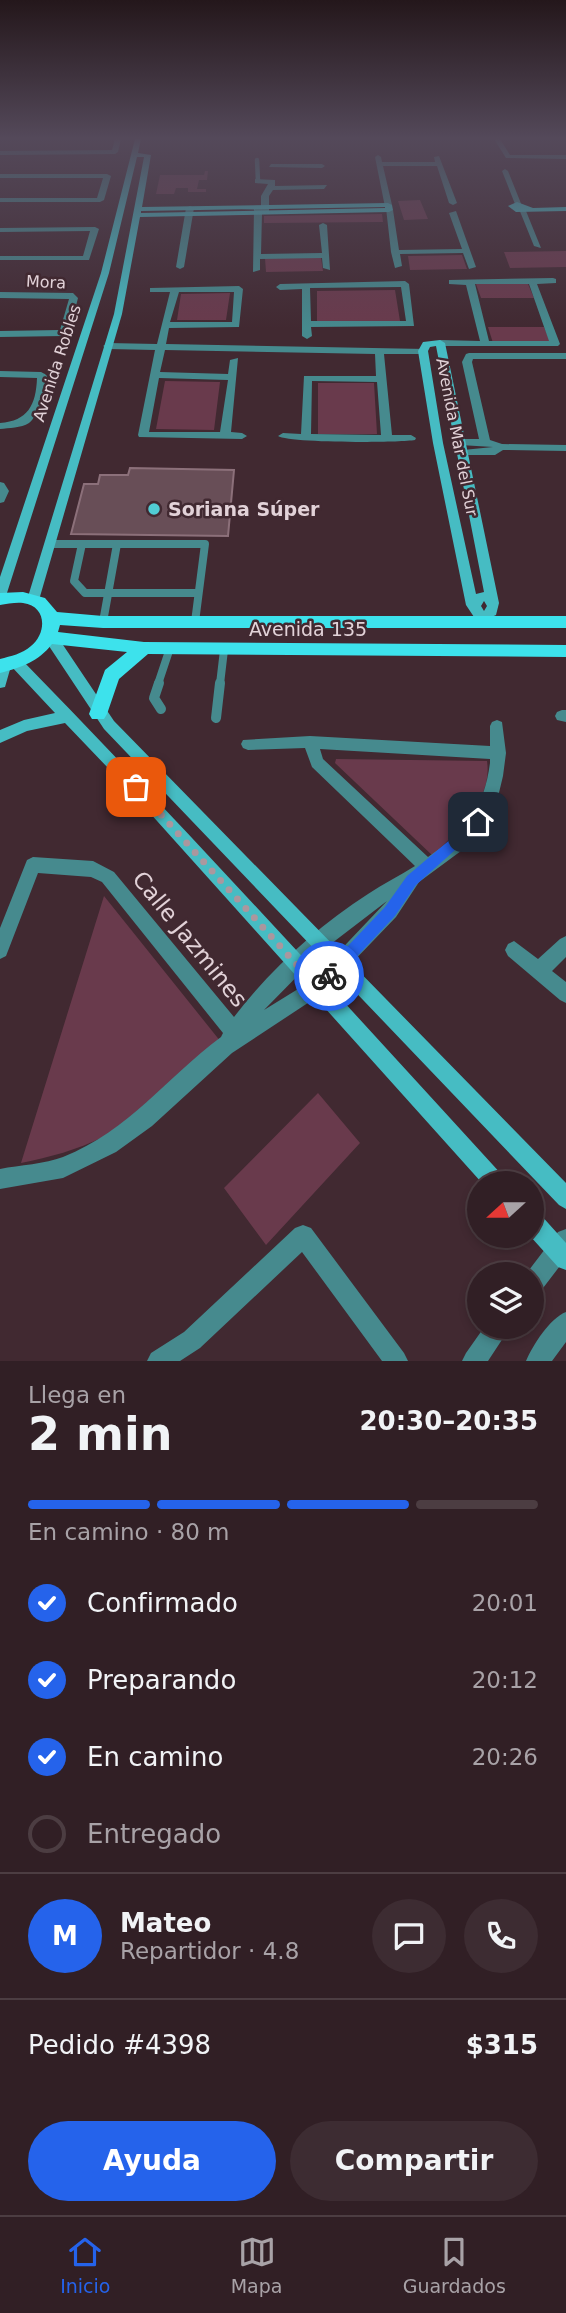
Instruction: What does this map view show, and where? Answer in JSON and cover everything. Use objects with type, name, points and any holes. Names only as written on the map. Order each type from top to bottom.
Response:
[{"type":"main road","points":[[0,597],[33,600],[46,607],[52,618],[50,637],[39,650],[5,669]]},
{"type":"main road","points":[[475,612],[483,650]]},
{"type":"main road","name":"Avenida 135","points":[[52,618],[103,622],[441,622],[475,612],[495,612],[523,622],[566,622]]},
{"type":"main road","points":[[495,612],[504,650]]},
{"type":"main road","points":[[170,648],[174,622]]},
{"type":"main road","name":"Avenida 135","points":[[50,637],[144,648],[566,650]]},
{"type":"main road","points":[[103,719],[111,675],[144,648]]},
{"type":"street","name":"Avenida Robles","points":[[0,597],[105,273],[122,203]]},
{"type":"street","points":[[33,600],[108,346],[141,203]]},
{"type":"street","points":[[256,270],[263,203]]},
{"type":"street","points":[[387,203],[398,266]]},
{"type":"street","points":[[451,203],[472,267]]},
{"type":"street","points":[[521,203],[538,246]]},
{"type":"street","points":[[524,208],[566,207]]},
{"type":"street","points":[[140,212],[388,208]]},
{"type":"street","points":[[180,267],[189,211]]},
{"type":"street","points":[[323,225],[327,268]]},
{"type":"street","points":[[0,230],[95,229],[86,258],[0,258]]},
{"type":"street","points":[[395,252],[467,251]]},
{"type":"street","points":[[256,257],[326,255]]},
{"type":"street","points":[[440,343],[555,344],[532,281]]},
{"type":"street","points":[[452,282],[553,281]]},
{"type":"street","points":[[108,346],[419,351],[404,282],[279,287]]},
{"type":"street","points":[[470,282],[485,344]]},
{"type":"street","points":[[153,290],[240,285],[235,337]]},
{"type":"street","points":[[306,286],[307,336]]},
{"type":"street","points":[[175,290],[160,347],[144,435],[242,436]]},
{"type":"street","name":"Mora","points":[[0,295],[70,295],[74,298],[64,333],[0,334]]},
{"type":"street","points":[[307,324],[411,324]]},
{"type":"street","points":[[165,325],[236,325]]},
{"type":"street","name":"Avenida Mar del Sur","points":[[475,612],[419,351],[426,344],[440,343],[495,612]]},
{"type":"street","points":[[379,351],[387,438]]},
{"type":"street","points":[[485,442],[467,362],[469,356],[566,356]]},
{"type":"street","points":[[225,435],[235,360]]},
{"type":"street","points":[[306,437],[307,365]]},
{"type":"street","points":[[0,374],[41,375],[43,380],[29,421],[22,426],[0,426]]},
{"type":"street","points":[[155,374],[233,377]]},
{"type":"street","points":[[307,377],[383,379]]},
{"type":"street","points":[[283,436],[411,438]]},
{"type":"street","points":[[441,458],[485,442],[499,447],[566,449]]},
{"type":"street","points":[[462,451],[495,452],[499,447]]},
{"type":"street","points":[[0,486],[3,491],[0,499]]},
{"type":"street","points":[[475,612],[481,598],[495,612]]},
{"type":"street","points":[[50,637],[103,719],[566,1198]]},
{"type":"street","points":[[5,669],[69,716],[485,1171]]},
{"type":"street","points":[[0,737],[24,726],[69,716]]},
{"type":"street","points":[[90,738],[103,719]]},
{"type":"street","points":[[411,880],[478,822],[491,795],[499,752],[496,726]]},
{"type":"street","points":[[248,744],[310,742],[499,752]]},
{"type":"street","points":[[310,742],[317,763],[427,867]]},
{"type":"street","points":[[113,763],[132,748]]},
{"type":"street","name":"Calle Jazmines","points":[[0,950],[33,865],[93,869],[108,877],[232,1039]]},
{"type":"street","name":"Calle Jazmines","points":[[0,1179],[63,1168],[108,1145],[145,1119],[232,1039],[318,943],[376,899],[411,880]]},
{"type":"street","name":"Calle Jazmines","points":[[232,1039],[317,987],[390,911],[411,880]]},
{"type":"street","points":[[539,971],[566,945]]},
{"type":"street","points":[[514,950],[566,994]]},
{"type":"street","points":[[544,1233],[563,1250],[544,1271]]},
{"type":"street","points":[[159,1361],[192,1340],[303,1236],[396,1361]]},
{"type":"street","points":[[538,1361],[566,1323]]},
{"type":"street","points":[[474,1361],[490,1339]]},
{"type":"lane","points":[[49,544],[205,544],[195,622]]},
{"type":"lane","points":[[82,544],[74,581],[85,593],[198,593]]},
{"type":"lane","points":[[103,622],[117,544]]},
{"type":"lane","points":[[161,709],[154,698],[170,648]]},
{"type":"lane","points":[[216,719],[224,650]]},
{"type":"shaded area","points":[[398,203],[421,203],[428,219],[404,220]]},
{"type":"shaded area","points":[[382,214],[383,222],[264,223],[264,216]]},
{"type":"shaded area","points":[[566,251],[566,267],[510,268],[504,252]]},
{"type":"shaded area","points":[[462,255],[467,269],[410,270],[408,256]]},
{"type":"shaded area","points":[[265,258],[321,258],[323,271],[266,272]]},
{"type":"shaded area","points":[[476,284],[528,284],[534,298],[481,298]]},
{"type":"shaded area","points":[[395,290],[400,321],[317,322],[317,291]]},
{"type":"shaded area","points":[[230,293],[226,320],[177,320],[181,294]]},
{"type":"shaded area","points":[[488,327],[544,327],[551,344],[493,343]]},
{"type":"shaded area","points":[[165,381],[220,382],[214,430],[156,429]]},
{"type":"shaded area","points":[[318,383],[374,383],[377,434],[318,434]]},
{"type":"shaded area","points":[[336,759],[487,761],[487,775],[479,801],[471,813],[433,856],[335,763]]},
{"type":"shaded area","points":[[104,896],[221,1042],[150,1105],[119,1128],[93,1142],[53,1156],[21,1163]]},
{"type":"shaded area","points":[[318,1093],[360,1143],[266,1245],[224,1188]]},
{"type":"building","name":"Soriana Súper","points":[[130,468],[234,470],[228,536],[71,534],[84,484],[98,484],[100,475],[128,475]]},
{"type":"way so far","points":[[136,787],[317,987],[329,976]]},
{"type":"place","name":"Soriana Súper","points":[[154,509]]},
{"type":"route","points":[[329,976],[390,911],[411,880],[459,842],[478,822]]}]
